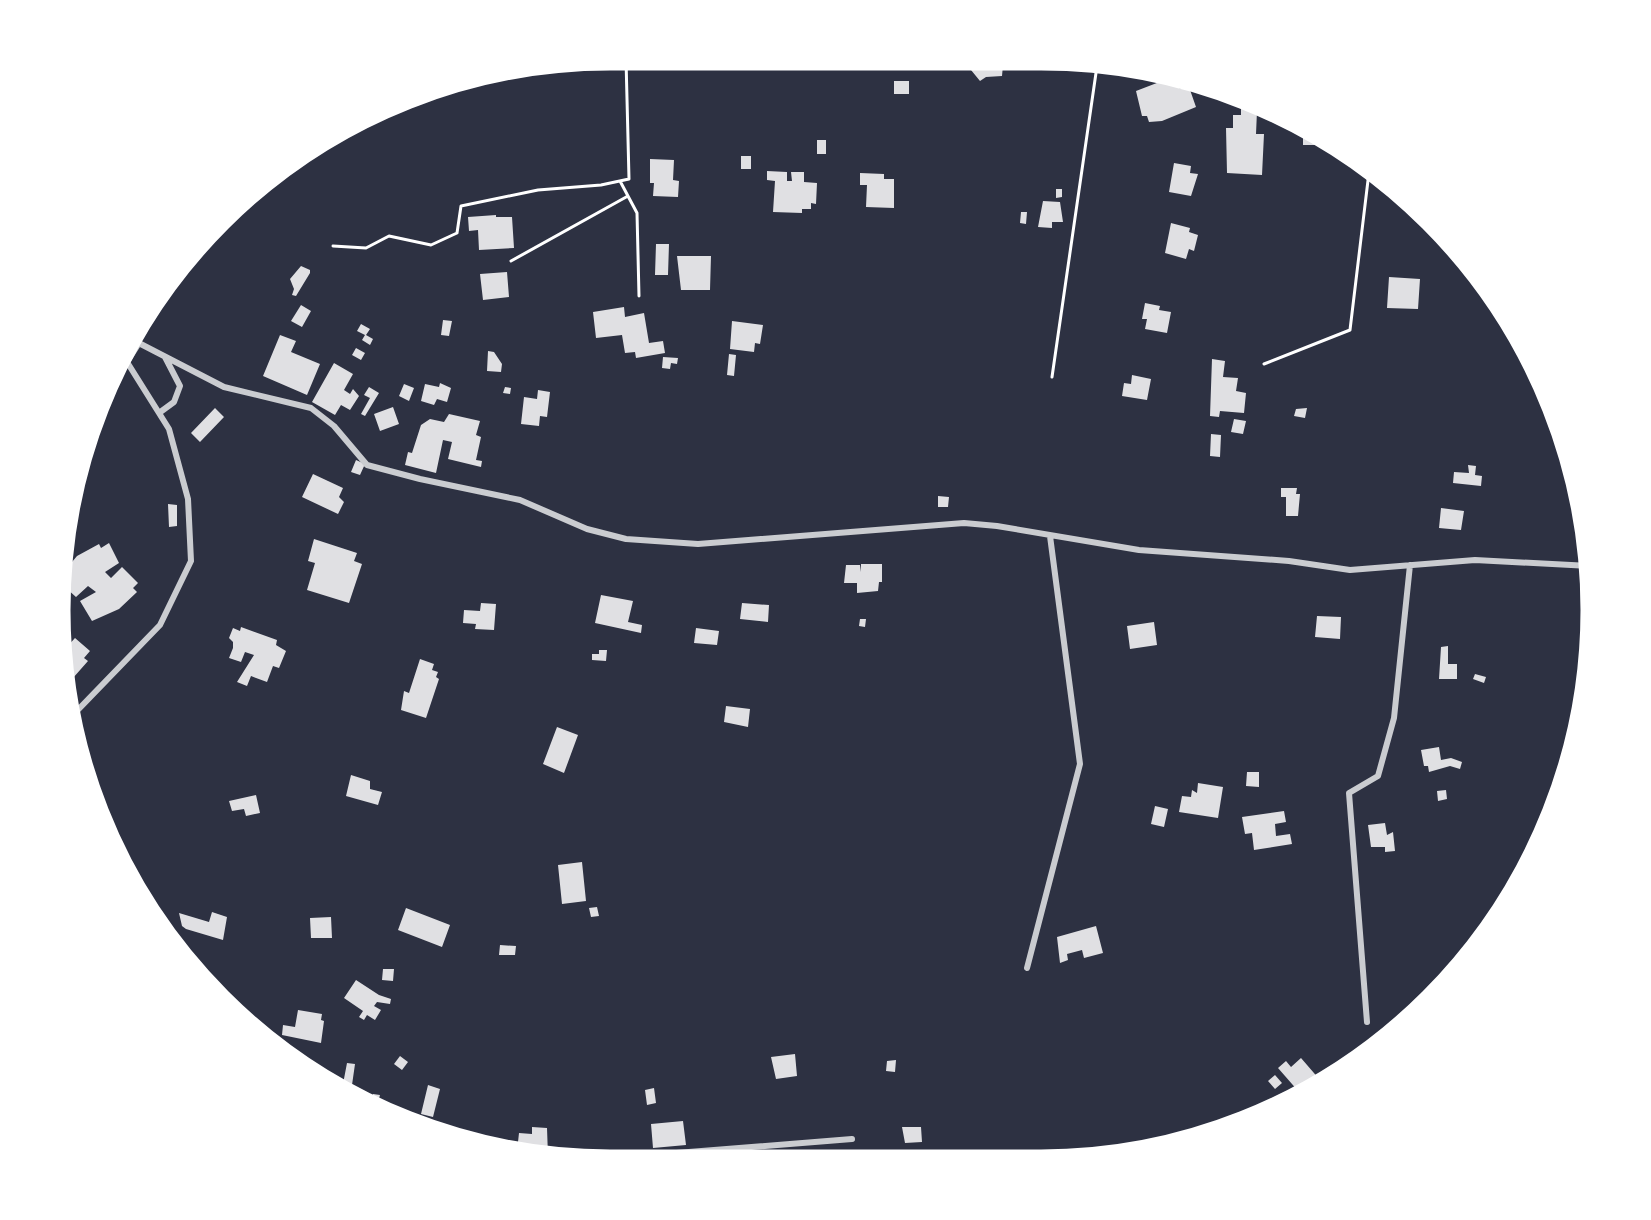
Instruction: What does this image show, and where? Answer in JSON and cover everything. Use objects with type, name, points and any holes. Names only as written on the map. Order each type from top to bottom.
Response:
[{"type":"street","points":[[139,344],[224,387],[311,408],[334,426],[367,465],[420,479],[520,500],[587,529],[626,539],[698,544],[964,523],[1139,550],[1289,561],[1350,570],[1475,560],[1580,565]]},
{"type":"street","points":[[159,413],[174,402],[180,386],[165,357]]},
{"type":"street","points":[[78,710],[160,625],[191,561],[188,499],[169,429],[129,363]]},
{"type":"street","points":[[1027,968],[1080,764],[1050,536]]},
{"type":"street","points":[[1367,1022],[1348,793],[1378,776],[1394,718],[1410,565]]},
{"type":"street","points":[[701,1151],[852,1139]]},
{"type":"path","points":[[333,246],[366,248],[389,236],[430,245],[457,233],[461,206],[538,190],[629,179],[626,69]]},
{"type":"path","points":[[1052,376],[1096,72]]},
{"type":"path","points":[[1264,364],[1350,330],[1368,180]]},
{"type":"path","points":[[620,181],[637,213],[639,296]]},
{"type":"path","points":[[511,261],[628,196]]},
{"type":"building","points":[[1003,69],[1002,76],[986,77],[980,81],[971,70]]},
{"type":"building","points":[[894,81],[909,81],[909,94],[894,94]]},
{"type":"building","points":[[1160,82],[1179,87],[1180,89],[1190,90],[1196,107],[1162,121],[1149,122],[1147,116],[1142,116],[1136,91]]},
{"type":"building","points":[[1241,107],[1257,114],[1256,134],[1264,134],[1262,175],[1227,173],[1226,128],[1233,128],[1233,115],[1241,115]]},
{"type":"building","points":[[1303,136],[1318,145],[1318,145],[1303,145]]},
{"type":"building","points":[[817,140],[826,140],[826,154],[817,154]]},
{"type":"building","points":[[741,156],[751,156],[751,169],[741,169]]},
{"type":"building","points":[[650,159],[674,160],[673,180],[679,181],[678,197],[653,196],[654,183],[650,183]]},
{"type":"building","points":[[1174,163],[1191,166],[1190,173],[1198,174],[1191,196],[1169,192]]},
{"type":"building","points":[[767,171],[787,172],[787,181],[792,181],[791,172],[804,172],[804,182],[817,183],[816,204],[811,203],[811,209],[802,209],[802,213],[773,212],[775,181],[767,180]]},
{"type":"building","points":[[860,173],[884,174],[884,179],[894,179],[894,208],[866,207],[867,185],[860,185]]},
{"type":"building","points":[[1056,189],[1062,189],[1062,197],[1056,198]]},
{"type":"building","points":[[1043,201],[1060,202],[1063,222],[1052,222],[1052,228],[1038,227]]},
{"type":"building","points":[[1021,212],[1027,212],[1026,224],[1020,223]]},
{"type":"building","points":[[496,215],[496,217],[512,217],[514,248],[479,250],[478,230],[469,231],[468,217]]},
{"type":"building","points":[[1171,223],[1190,228],[1189,232],[1198,235],[1194,251],[1189,249],[1186,259],[1165,253]]},
{"type":"building","points":[[656,244],[669,244],[668,275],[655,275]]},
{"type":"building","points":[[677,256],[711,256],[710,290],[681,290]]},
{"type":"building","points":[[301,266],[310,270],[310,273],[296,296],[292,295],[294,289],[290,279]]},
{"type":"building","points":[[507,272],[509,297],[483,300],[480,274]]},
{"type":"building","points":[[1389,277],[1420,279],[1418,309],[1387,308]]},
{"type":"building","points":[[1145,303],[1160,306],[1159,310],[1171,312],[1167,333],[1145,329],[1147,319],[1142,319]]},
{"type":"building","points":[[301,305],[311,311],[302,327],[291,321]]},
{"type":"building","points":[[624,307],[625,317],[644,313],[649,343],[663,341],[665,353],[636,358],[635,352],[625,353],[622,335],[596,338],[593,312]]},
{"type":"building","points":[[443,320],[452,321],[449,336],[441,335]]},
{"type":"building","points":[[732,321],[763,325],[760,344],[755,343],[754,352],[730,349]]},
{"type":"building","points":[[361,324],[370,329],[366,335],[373,339],[370,345],[362,340],[365,335],[357,331]]},
{"type":"building","points":[[280,335],[296,341],[291,352],[320,364],[307,395],[263,376]]},
{"type":"building","points":[[356,348],[365,353],[361,360],[352,355]]},
{"type":"building","points":[[488,351],[494,352],[502,364],[501,372],[487,371]]},
{"type":"building","points":[[729,354],[736,355],[734,376],[727,375]]},
{"type":"building","points":[[663,357],[678,358],[677,364],[671,363],[670,369],[662,368]]},
{"type":"building","points":[[1212,359],[1225,361],[1223,377],[1238,378],[1236,391],[1246,393],[1244,413],[1220,411],[1219,417],[1210,416]]},
{"type":"building","points":[[334,363],[353,374],[344,390],[350,394],[353,389],[359,396],[350,410],[341,405],[335,415],[312,402]]},
{"type":"building","points":[[1132,375],[1151,379],[1147,400],[1122,396],[1124,383],[1131,384]]},
{"type":"building","points":[[440,383],[451,388],[447,402],[437,399],[434,405],[421,401],[425,384],[439,387]]},
{"type":"building","points":[[404,384],[414,388],[409,401],[399,396]]},
{"type":"building","points":[[369,387],[379,393],[365,416],[361,414],[370,398],[364,395]]},
{"type":"building","points":[[505,387],[511,388],[510,394],[503,393]]},
{"type":"building","points":[[538,390],[550,392],[547,417],[540,416],[539,426],[521,424],[524,397],[537,399]]},
{"type":"building","points":[[393,407],[399,424],[380,431],[374,414]]},
{"type":"building","points":[[215,408],[224,417],[200,442],[191,433]]},
{"type":"building","points":[[1307,408],[1305,418],[1294,416],[1296,409]]},
{"type":"building","points":[[449,414],[480,421],[476,435],[481,437],[476,460],[482,461],[481,467],[448,459],[452,442],[443,440],[436,473],[405,465],[408,452],[412,453],[421,425],[430,419],[444,422]]},
{"type":"building","points":[[1234,419],[1246,421],[1243,434],[1231,432]]},
{"type":"building","points":[[1211,434],[1221,435],[1220,457],[1210,456]]},
{"type":"building","points":[[356,460],[365,464],[360,475],[351,472]]},
{"type":"building","points":[[1468,465],[1476,466],[1475,475],[1482,476],[1481,486],[1453,483],[1454,472],[1469,473]]},
{"type":"building","points":[[313,474],[343,488],[339,497],[344,502],[338,514],[302,497]]},
{"type":"building","points":[[1281,488],[1297,488],[1296,494],[1300,494],[1298,516],[1286,516],[1286,497],[1281,497]]},
{"type":"building","points":[[938,496],[949,497],[948,507],[938,507]]},
{"type":"building","points":[[168,504],[177,505],[177,526],[169,527]]},
{"type":"building","points":[[1441,508],[1464,511],[1461,530],[1439,528]]},
{"type":"building","points":[[314,539],[357,553],[354,561],[362,564],[349,603],[307,590],[315,563],[308,561]]},
{"type":"building","points":[[109,543],[119,563],[105,572],[111,578],[122,567],[138,583],[133,588],[137,592],[119,609],[92,621],[80,601],[96,592],[88,586],[76,597],[70,591],[71,563],[77,556],[99,544],[101,548]]},
{"type":"building","points":[[861,564],[882,564],[882,582],[879,582],[878,591],[857,593],[857,583],[844,583],[846,565],[860,565],[861,572]]},
{"type":"building","points":[[601,595],[633,601],[628,622],[642,625],[641,633],[595,623]]},
{"type":"building","points":[[481,603],[496,604],[494,630],[475,629],[476,624],[463,623],[464,610],[480,611]]},
{"type":"building","points":[[742,603],[769,605],[768,622],[740,619]]},
{"type":"building","points":[[1317,616],[1341,617],[1340,639],[1315,637]]},
{"type":"building","points":[[860,619],[866,619],[865,627],[859,626]]},
{"type":"building","points":[[1154,622],[1157,645],[1130,649],[1127,626]]},
{"type":"building","points":[[241,627],[277,640],[276,645],[286,651],[279,668],[273,666],[267,682],[251,676],[247,686],[237,682],[254,655],[245,652],[241,662],[229,658],[233,642],[229,638],[233,628],[240,631]]},
{"type":"building","points":[[696,628],[719,631],[717,645],[694,643]]},
{"type":"building","points":[[75,638],[90,651],[84,658],[88,661],[74,677],[70,645]]},
{"type":"building","points":[[1448,646],[1448,664],[1457,664],[1457,679],[1439,679],[1441,647]]},
{"type":"building","points":[[599,650],[607,650],[606,661],[592,660],[592,654],[599,654]]},
{"type":"building","points":[[420,659],[434,664],[432,670],[438,672],[436,677],[439,679],[426,718],[401,710],[404,691],[409,693]]},
{"type":"building","points":[[1475,674],[1486,677],[1484,683],[1473,679]]},
{"type":"building","points":[[726,706],[750,709],[748,727],[724,722]]},
{"type":"building","points":[[557,727],[578,735],[564,773],[543,764]]},
{"type":"building","points":[[1439,747],[1441,760],[1451,758],[1462,762],[1460,769],[1450,766],[1429,772],[1428,766],[1424,766],[1421,750]]},
{"type":"building","points":[[1247,772],[1259,772],[1259,787],[1246,786]]},
{"type":"building","points":[[351,775],[370,781],[370,789],[382,792],[378,805],[346,796]]},
{"type":"building","points":[[1198,783],[1223,787],[1218,818],[1179,812],[1182,796],[1191,797],[1192,790],[1197,793]]},
{"type":"building","points":[[1446,790],[1447,799],[1438,801],[1437,791]]},
{"type":"building","points":[[256,795],[260,813],[246,816],[244,809],[232,811],[229,801]]},
{"type":"building","points":[[1155,806],[1168,809],[1164,827],[1151,824]]},
{"type":"building","points":[[1284,811],[1286,822],[1275,824],[1276,836],[1290,834],[1292,844],[1254,850],[1252,833],[1245,834],[1242,817]]},
{"type":"building","points":[[1385,823],[1387,835],[1393,832],[1395,851],[1385,852],[1385,847],[1371,847],[1368,825]]},
{"type":"building","points":[[582,862],[586,901],[562,904],[558,865]]},
{"type":"building","points":[[597,907],[599,916],[591,917],[589,908]]},
{"type":"building","points":[[406,908],[450,925],[442,947],[398,930]]},
{"type":"building","points":[[212,912],[227,917],[223,940],[182,926],[179,913],[209,922]]},
{"type":"building","points":[[331,917],[332,938],[311,938],[310,918]]},
{"type":"building","points":[[1096,926],[1103,953],[1084,958],[1082,950],[1067,954],[1068,960],[1060,963],[1057,937]]},
{"type":"building","points":[[500,945],[516,946],[515,955],[499,955]]},
{"type":"building","points":[[383,969],[394,969],[393,981],[382,980]]},
{"type":"building","points":[[356,980],[379,995],[391,999],[390,1004],[377,1002],[374,1006],[381,1010],[375,1020],[367,1015],[364,1020],[359,1017],[363,1011],[344,998]]},
{"type":"building","points":[[298,1010],[322,1014],[321,1020],[324,1021],[321,1043],[282,1035],[283,1025],[295,1027]]},
{"type":"building","points":[[795,1054],[797,1076],[776,1079],[771,1057]]},
{"type":"building","points":[[400,1056],[408,1062],[402,1070],[394,1064]]},
{"type":"building","points":[[1301,1058],[1317,1076],[1295,1087],[1278,1068],[1286,1061],[1291,1067]]},
{"type":"building","points":[[896,1060],[895,1072],[886,1071],[887,1061]]},
{"type":"building","points":[[347,1063],[355,1064],[352,1085],[344,1081]]},
{"type":"building","points":[[1275,1075],[1282,1083],[1275,1089],[1268,1081]]},
{"type":"building","points":[[428,1085],[440,1089],[433,1117],[421,1114]]},
{"type":"building","points":[[654,1088],[656,1103],[647,1105],[645,1090]]},
{"type":"building","points":[[683,1121],[686,1145],[653,1148],[651,1124]]},
{"type":"building","points":[[532,1127],[547,1128],[548,1147],[518,1143],[519,1133],[532,1134]]},
{"type":"building","points":[[902,1127],[921,1127],[922,1142],[905,1143]]}]
